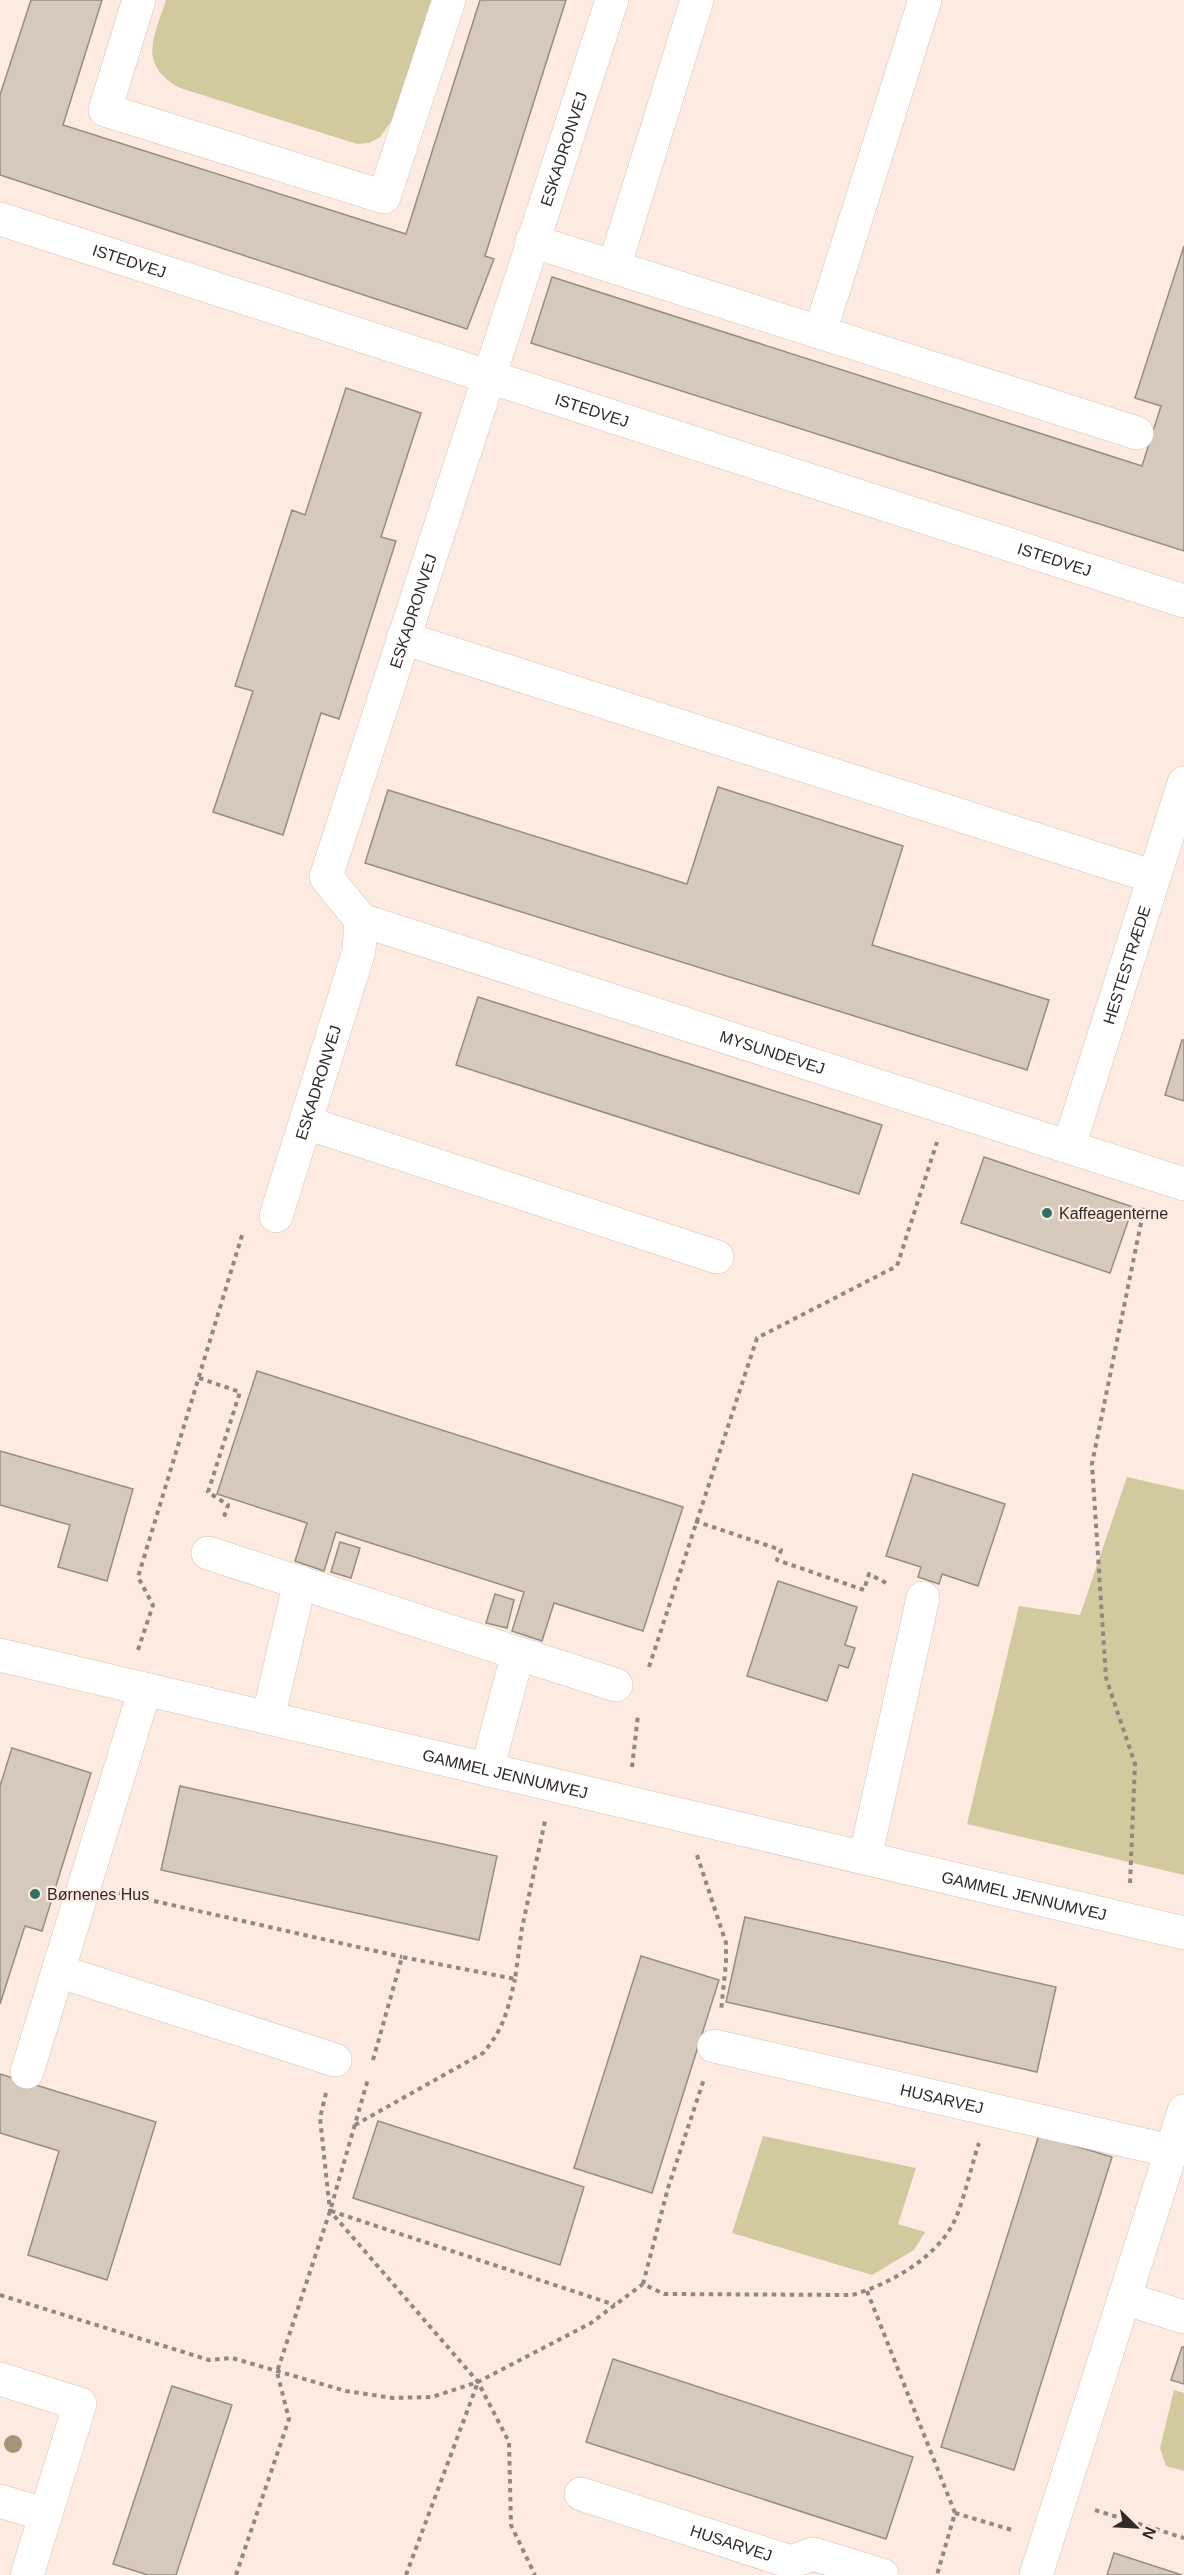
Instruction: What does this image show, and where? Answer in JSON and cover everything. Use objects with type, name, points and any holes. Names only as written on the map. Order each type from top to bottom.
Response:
[{"type":"street","points":[[139,0],[105,110],[384,197],[449,0]]},
{"type":"street","name":"ESKADRONVEJ","points":[[276,1216],[359,951],[361,920],[326,877],[612,0]]},
{"type":"street","points":[[614,267],[697,0]]},
{"type":"street","points":[[820,332],[925,0]]},
{"type":"street","name":"ISTEDVEJ","points":[[0,219],[1184,601]]},
{"type":"street","points":[[532,241],[1137,433]]},
{"type":"street","points":[[403,638],[1154,877]]},
{"type":"street","name":"HESTESTRÆDE","points":[[1069,1146],[1184,783]]},
{"type":"street","name":"MYSUNDEVEJ","points":[[361,920],[1184,1184]]},
{"type":"street","points":[[307,1123],[717,1257]]},
{"type":"street","points":[[211,1554],[616,1685]]},
{"type":"street","points":[[268,1718],[300,1582]]},
{"type":"street","points":[[865,1858],[923,1598]]},
{"type":"street","points":[[487,1770],[518,1653]]},
{"type":"street","name":"GAMMEL JENNUMVEJ","points":[[0,1655],[1184,1933]]},
{"type":"street","points":[[27,2072],[84,1885],[136,1687]]},
{"type":"street","points":[[58,1971],[335,2060]]},
{"type":"street","name":"HUSARVEJ","points":[[714,2046],[1171,2151]]},
{"type":"street","points":[[1036,2575],[1184,2111]]},
{"type":"street","points":[[1124,2298],[1184,2317]]},
{"type":"street","points":[[0,2379],[80,2404],[27,2575]]},
{"type":"street","name":"HUSARVEJ","points":[[581,2494],[791,2562],[813,2554],[882,2575]]},
{"type":"street","points":[[0,2501],[46,2515]]},
{"type":"path","points":[[647,1673],[694,1521],[757,1338],[897,1266],[949,1107]]},
{"type":"path","points":[[1128,1920],[1136,1764],[1106,1678],[1092,1464],[1151,1173]]},
{"type":"path","points":[[136,1687],[153,1605],[138,1577],[243,1230],[276,1216]]},
{"type":"path","points":[[199,1378],[240,1392],[208,1492],[228,1505],[211,1554]]},
{"type":"path","points":[[694,1521],[781,1550],[777,1560],[864,1590],[869,1574],[923,1598]]},
{"type":"path","points":[[629,1802],[638,1712]]},
{"type":"path","points":[[354,2125],[483,2053],[498,2037],[505,2020],[515,1979],[522,1928],[553,1785]]},
{"type":"path","points":[[84,1885],[402,1957],[515,1979]]},
{"type":"path","points":[[236,2575],[289,2419],[277,2372],[330,2211],[402,1957]]},
{"type":"path","points":[[335,2060],[320,2118],[330,2211],[478,2382],[509,2442],[511,2525],[535,2575]]},
{"type":"path","points":[[0,2295],[209,2360],[232,2358],[346,2391],[393,2398],[432,2397],[478,2382],[591,2323],[643,2284],[664,2294],[852,2295],[878,2287],[916,2265],[935,2247],[956,2217],[990,2108]]},
{"type":"path","points":[[330,2211],[615,2305]]},
{"type":"path","points":[[867,2291],[955,2513],[937,2575]]},
{"type":"path","points":[[406,2575],[478,2382]]},
{"type":"path","points":[[1095,2510],[1184,2538]]},
{"type":"path","points":[[955,2513],[1048,2540]]},
{"type":"shaded area","points":[[166,0],[432,0],[393,119],[380,137],[369,143],[357,144],[180,88],[167,79],[158,69],[152,49]]},
{"type":"shaded area","points":[[1127,1477],[1184,1490],[1184,1875],[967,1824],[1019,1606],[1080,1615]]},
{"type":"shaded area","points":[[763,2136],[916,2168],[898,2224],[925,2232],[914,2250],[872,2275],[732,2233]]},
{"type":"shaded area","points":[[1174,2390],[1184,2393],[1184,2471],[1166,2466],[1160,2448]]},
{"type":"building","points":[[31,0],[102,0],[63,125],[406,234],[480,0],[566,0],[485,256],[494,259],[467,329],[0,175],[0,95]]},
{"type":"building","points":[[1184,246],[1184,551],[531,343],[552,277],[1142,466],[1161,406],[1135,398]]},
{"type":"building","points":[[346,388],[421,413],[381,537],[396,541],[339,719],[321,713],[283,835],[213,812],[253,691],[235,686],[292,510],[305,515]]},
{"type":"building","points":[[718,787],[903,846],[872,945],[1049,1000],[1027,1070],[365,863],[388,790],[687,884]]},
{"type":"building","points":[[478,997],[882,1125],[859,1194],[456,1065]]},
{"type":"building","points":[[1182,1040],[1184,1040],[1184,1101],[1165,1095]]},
{"type":"building","points":[[984,1157],[1133,1207],[1110,1273],[961,1223]]},
{"type":"building","points":[[257,1371],[683,1507],[643,1631],[554,1603],[542,1641],[512,1631],[524,1592],[336,1532],[324,1571],[295,1561],[307,1523],[217,1494]]},
{"type":"building","points":[[0,1451],[133,1489],[107,1581],[58,1567],[70,1525],[0,1505]]},
{"type":"building","points":[[913,1474],[1005,1504],[978,1586],[942,1574],[939,1584],[918,1577],[921,1567],[886,1556]]},
{"type":"building","points":[[340,1542],[360,1548],[351,1578],[331,1572]]},
{"type":"building","points":[[778,1581],[857,1607],[845,1645],[855,1648],[848,1668],[839,1665],[827,1701],[747,1676]]},
{"type":"building","points":[[495,1594],[514,1600],[507,1628],[486,1623]]},
{"type":"building","points":[[12,1748],[91,1773],[42,1931],[25,1926],[0,2004],[0,1786]]},
{"type":"building","points":[[180,1786],[497,1856],[479,1940],[161,1870]]},
{"type":"building","points":[[745,1917],[1056,1987],[1037,2072],[726,2002]]},
{"type":"building","points":[[641,1956],[719,1980],[652,2193],[574,2168]]},
{"type":"building","points":[[0,2074],[156,2122],[107,2280],[28,2255],[59,2151],[0,2133]]},
{"type":"building","points":[[378,2121],[584,2187],[560,2265],[353,2198]]},
{"type":"building","points":[[1039,2135],[1112,2157],[1014,2470],[941,2447]]},
{"type":"building","points":[[1182,2347],[1184,2347],[1184,2384],[1171,2380]]},
{"type":"building","points":[[613,2359],[913,2457],[886,2539],[586,2442]]},
{"type":"building","points":[[172,2386],[232,2405],[176,2575],[148,2575],[113,2564]]},
{"type":"building","points":[[1114,2553],[1182,2575],[1107,2575]]},
{"type":"place","name":"Kaffeagenterne","points":[[1047,1213]]},
{"type":"place","name":"Børnenes Hus","points":[[35,1894]]}]
